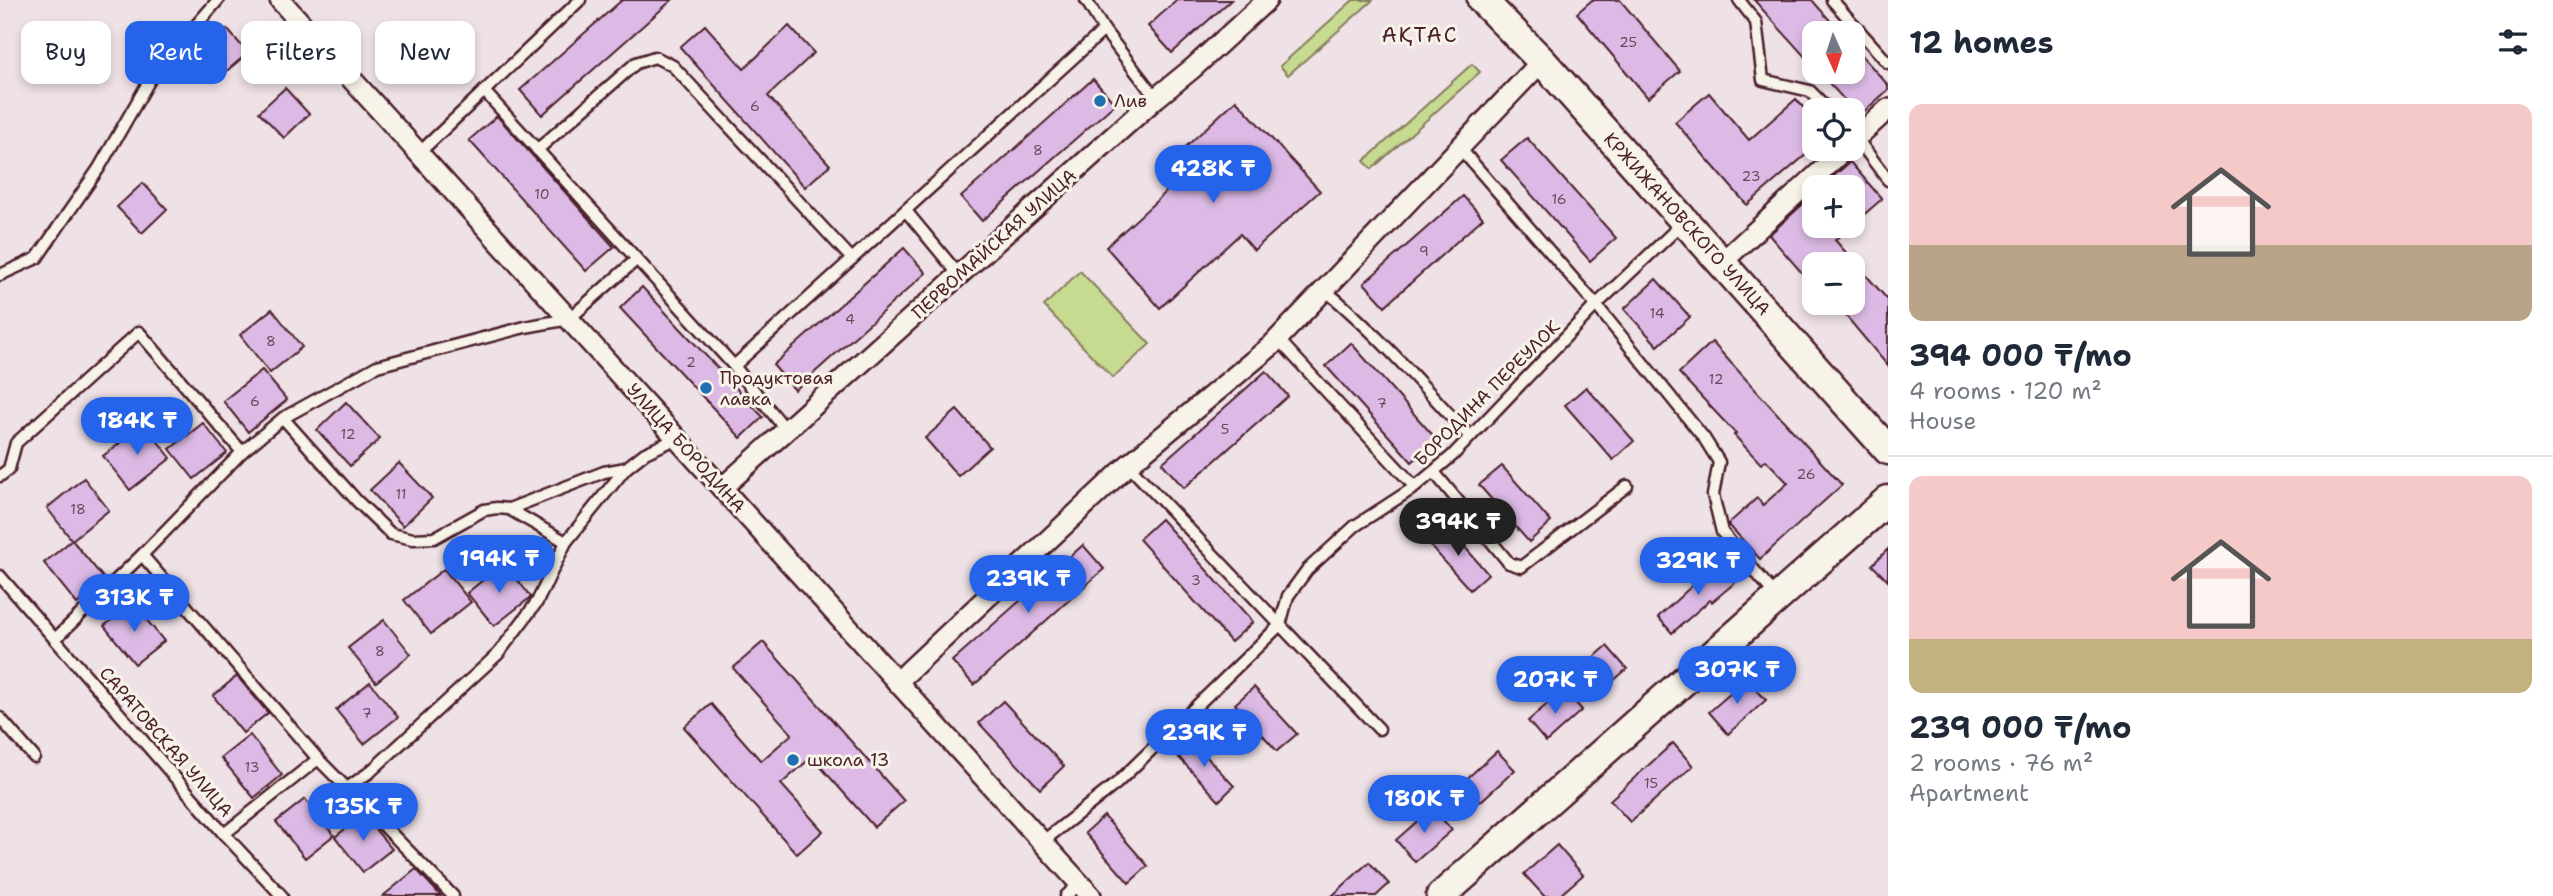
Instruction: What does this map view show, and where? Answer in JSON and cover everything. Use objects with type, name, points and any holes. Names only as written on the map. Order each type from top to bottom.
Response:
[{"type":"street","name":"УЛИЦА БОРОДИНА","points":[[280,0],[1042,842],[1079,892]]},
{"type":"street","name":"ПЕРВОМАЙСКАЯ УЛИЦА","points":[[722,488],[1267,0]]},
{"type":"street","name":"КРЖИЖАНОВСКОГО УЛИЦА","points":[[1482,0],[1542,61],[1888,450]]},
{"type":"street","points":[[898,682],[1128,465],[1278,339],[1542,61]]},
{"type":"street","points":[[1865,129],[1888,109]]},
{"type":"street","points":[[1721,262],[1829,161]]},
{"type":"street","points":[[1441,896],[1888,500]]},
{"type":"lane","points":[[0,275],[37,258],[99,168],[152,76],[218,0]]},
{"type":"lane","points":[[419,153],[580,0]]},
{"type":"lane","points":[[1086,0],[1104,30],[1156,98]]},
{"type":"lane","points":[[1739,0],[1756,22],[1763,80],[1810,91],[1817,98]]},
{"type":"lane","points":[[1832,0],[1888,63]]},
{"type":"lane","points":[[734,366],[1104,30]]},
{"type":"lane","points":[[537,150],[636,63],[655,57],[673,66],[852,259]]},
{"type":"lane","points":[[484,91],[734,366],[787,430]]},
{"type":"lane","points":[[1460,148],[1596,305],[1704,438],[1719,462],[1713,495],[1722,532],[1777,598]]},
{"type":"lane","points":[[1865,154],[1888,180]]},
{"type":"lane","points":[[906,211],[959,275]]},
{"type":"lane","name":"БОРОДИНА ПЕРЕУЛОК","points":[[1042,842],[1117,783],[1280,625],[1288,596],[1307,570],[1355,526],[1434,472],[1596,305],[1684,221]]},
{"type":"lane","points":[[56,638],[142,555],[242,452],[283,418],[377,366],[525,327],[569,319],[636,260]]},
{"type":"lane","points":[[1325,290],[1389,349],[1469,437]]},
{"type":"lane","points":[[0,475],[9,469],[16,443],[139,332],[242,452]]},
{"type":"lane","points":[[1278,339],[1415,487]]},
{"type":"lane","points":[[283,418],[357,501],[391,534],[413,539],[434,538],[484,510],[509,509],[604,472],[626,468]]},
{"type":"lane","points":[[347,788],[370,772],[498,654],[537,602],[566,542],[626,468],[645,453],[676,439]]},
{"type":"lane","points":[[1128,465],[1379,729]]},
{"type":"lane","points":[[1434,472],[1508,563],[1521,567],[1627,486]]},
{"type":"lane","points":[[509,509],[566,542]]},
{"type":"lane","points":[[142,555],[318,759],[453,896]]},
{"type":"lane","name":"САРАТОВСКАЯ УЛИЦА","points":[[0,576],[224,834],[282,896]]},
{"type":"lane","points":[[0,718],[34,757]]},
{"type":"lane","points":[[224,834],[318,759]]},
{"type":"green space","points":[[1353,0],[1373,0],[1288,75],[1280,66]]},
{"type":"green space","points":[[1472,64],[1480,72],[1372,169],[1364,161]]},
{"type":"green space","points":[[1080,271],[1150,344],[1113,378],[1044,306]]},
{"type":"building","points":[[622,0],[672,0],[542,115],[520,90]]},
{"type":"building","points":[[1177,0],[1231,0],[1172,53],[1148,26]]},
{"type":"building","points":[[1592,0],[1620,0],[1680,71],[1648,98],[1577,13]]},
{"type":"building","points":[[1754,0],[1812,0],[1830,21],[1802,21],[1802,54]]},
{"type":"building","points":[[705,25],[744,69],[789,26],[814,53],[768,96],[830,165],[805,187],[680,47]]},
{"type":"building","points":[[227,29],[241,45],[241,59],[227,71]]},
{"type":"building","points":[[1866,60],[1888,85],[1888,90],[1865,111],[1865,98],[1843,98],[1830,84],[1866,84]]},
{"type":"building","points":[[1093,79],[1115,104],[982,221],[961,197]]},
{"type":"building","points":[[285,88],[309,114],[284,138],[259,112]]},
{"type":"building","points":[[1709,93],[1749,140],[1796,99],[1802,106],[1802,158],[1747,205],[1675,122]]},
{"type":"building","points":[[1236,100],[1320,191],[1254,250],[1240,234],[1160,308],[1106,247],[1188,172],[1175,157]]},
{"type":"building","points":[[497,116],[614,247],[586,271],[469,140]]},
{"type":"building","points":[[1527,138],[1616,238],[1590,261],[1501,160]]},
{"type":"building","points":[[1850,162],[1861,175],[1835,175]]},
{"type":"building","points":[[1865,179],[1882,199],[1865,214]]},
{"type":"building","points":[[143,183],[167,209],[142,233],[117,207]]},
{"type":"building","points":[[1463,196],[1483,218],[1385,306],[1364,283]]},
{"type":"building","points":[[1802,205],[1802,238],[1837,238],[1835,240],[1846,252],[1802,252],[1802,273],[1769,235]]},
{"type":"building","points":[[904,248],[926,273],[795,390],[773,365]]},
{"type":"building","points":[[1865,274],[1888,300],[1888,366],[1845,315],[1865,315]]},
{"type":"building","points":[[1656,279],[1690,317],[1658,346],[1624,309]]},
{"type":"building","points":[[642,287],[763,417],[741,438],[620,308]]},
{"type":"building","points":[[272,309],[302,347],[270,373],[240,335]]},
{"type":"building","points":[[1712,342],[1842,485],[1760,559],[1728,524],[1757,498],[1763,505],[1788,483],[1766,460],[1761,464],[1679,373]]},
{"type":"building","points":[[1351,343],[1437,440],[1412,462],[1326,366]]},
{"type":"building","points":[[262,370],[287,400],[248,432],[223,401]]},
{"type":"building","points":[[1266,371],[1288,396],[1184,488],[1162,463]]},
{"type":"building","points":[[1586,387],[1634,441],[1613,460],[1565,405]]},
{"type":"building","points":[[346,402],[380,439],[350,466],[317,430]]},
{"type":"building","points":[[957,410],[990,447],[958,476],[925,438]]},
{"type":"building","points":[[203,423],[227,453],[194,479],[170,449]]},
{"type":"building","points":[[144,424],[171,458],[130,490],[103,456]]},
{"type":"building","points":[[399,463],[432,498],[403,526],[370,490]]},
{"type":"building","points":[[1502,466],[1551,522],[1529,542],[1479,485]]},
{"type":"building","points":[[84,478],[109,510],[72,540],[47,508]]},
{"type":"building","points":[[1161,519],[1253,622],[1231,642],[1139,539]]},
{"type":"building","points":[[1447,526],[1488,574],[1470,590],[1428,543]]},
{"type":"building","points":[[72,540],[105,580],[77,604],[44,563]]},
{"type":"building","points":[[1083,545],[1104,569],[974,685],[952,661]]},
{"type":"building","points":[[1888,549],[1888,581],[1872,565]]},
{"type":"building","points":[[1719,561],[1737,581],[1672,633],[1658,617]]},
{"type":"building","points":[[504,563],[531,597],[494,626],[467,593]]},
{"type":"building","points":[[444,569],[471,602],[431,634],[404,600]]},
{"type":"building","points":[[133,603],[164,641],[135,664],[104,626]]},
{"type":"building","points":[[384,620],[411,654],[376,682],[348,648]]},
{"type":"building","points":[[763,642],[904,801],[874,827],[812,757],[781,784],[823,831],[797,854],[684,727],[711,704],[761,761],[792,734],[733,668]]},
{"type":"building","points":[[1607,646],[1627,669],[1605,688],[1585,665]]},
{"type":"building","points":[[237,676],[268,713],[243,733],[213,696]]},
{"type":"building","points":[[1747,679],[1766,700],[1728,734],[1709,712]]},
{"type":"building","points":[[370,682],[398,717],[364,744],[336,710]]},
{"type":"building","points":[[1254,687],[1297,734],[1277,751],[1235,704]]},
{"type":"building","points":[[1564,689],[1582,710],[1546,742],[1528,721]]},
{"type":"building","points":[[1003,701],[1064,766],[1040,789],[979,723]]},
{"type":"building","points":[[250,735],[282,775],[254,798],[221,758]]},
{"type":"building","points":[[1189,738],[1234,786],[1219,801],[1174,752]]},
{"type":"building","points":[[1673,743],[1693,766],[1630,822],[1610,800]]},
{"type":"building","points":[[1497,751],[1515,770],[1480,802],[1462,783]]},
{"type":"building","points":[[305,799],[334,835],[305,858],[276,822]]},
{"type":"building","points":[[1432,808],[1452,830],[1415,862],[1396,840]]},
{"type":"building","points":[[363,815],[392,849],[363,872],[335,837]]},
{"type":"building","points":[[1104,816],[1148,866],[1129,883],[1085,833]]},
{"type":"building","points":[[1557,845],[1583,875],[1559,896],[1544,896],[1524,874]]},
{"type":"building","points":[[1369,862],[1389,884],[1376,896],[1332,896]]},
{"type":"building","points":[[416,869],[441,896],[383,896]]},
{"type":"place","name":"Лив","points":[[1100,101]]},
{"type":"place","name":"Продуктовая лавка","points":[[706,388]]},
{"type":"place","name":"школа 13","points":[[793,760]]},
{"type":"district","name":"АҚТАС","points":[[1420,35]]}]
